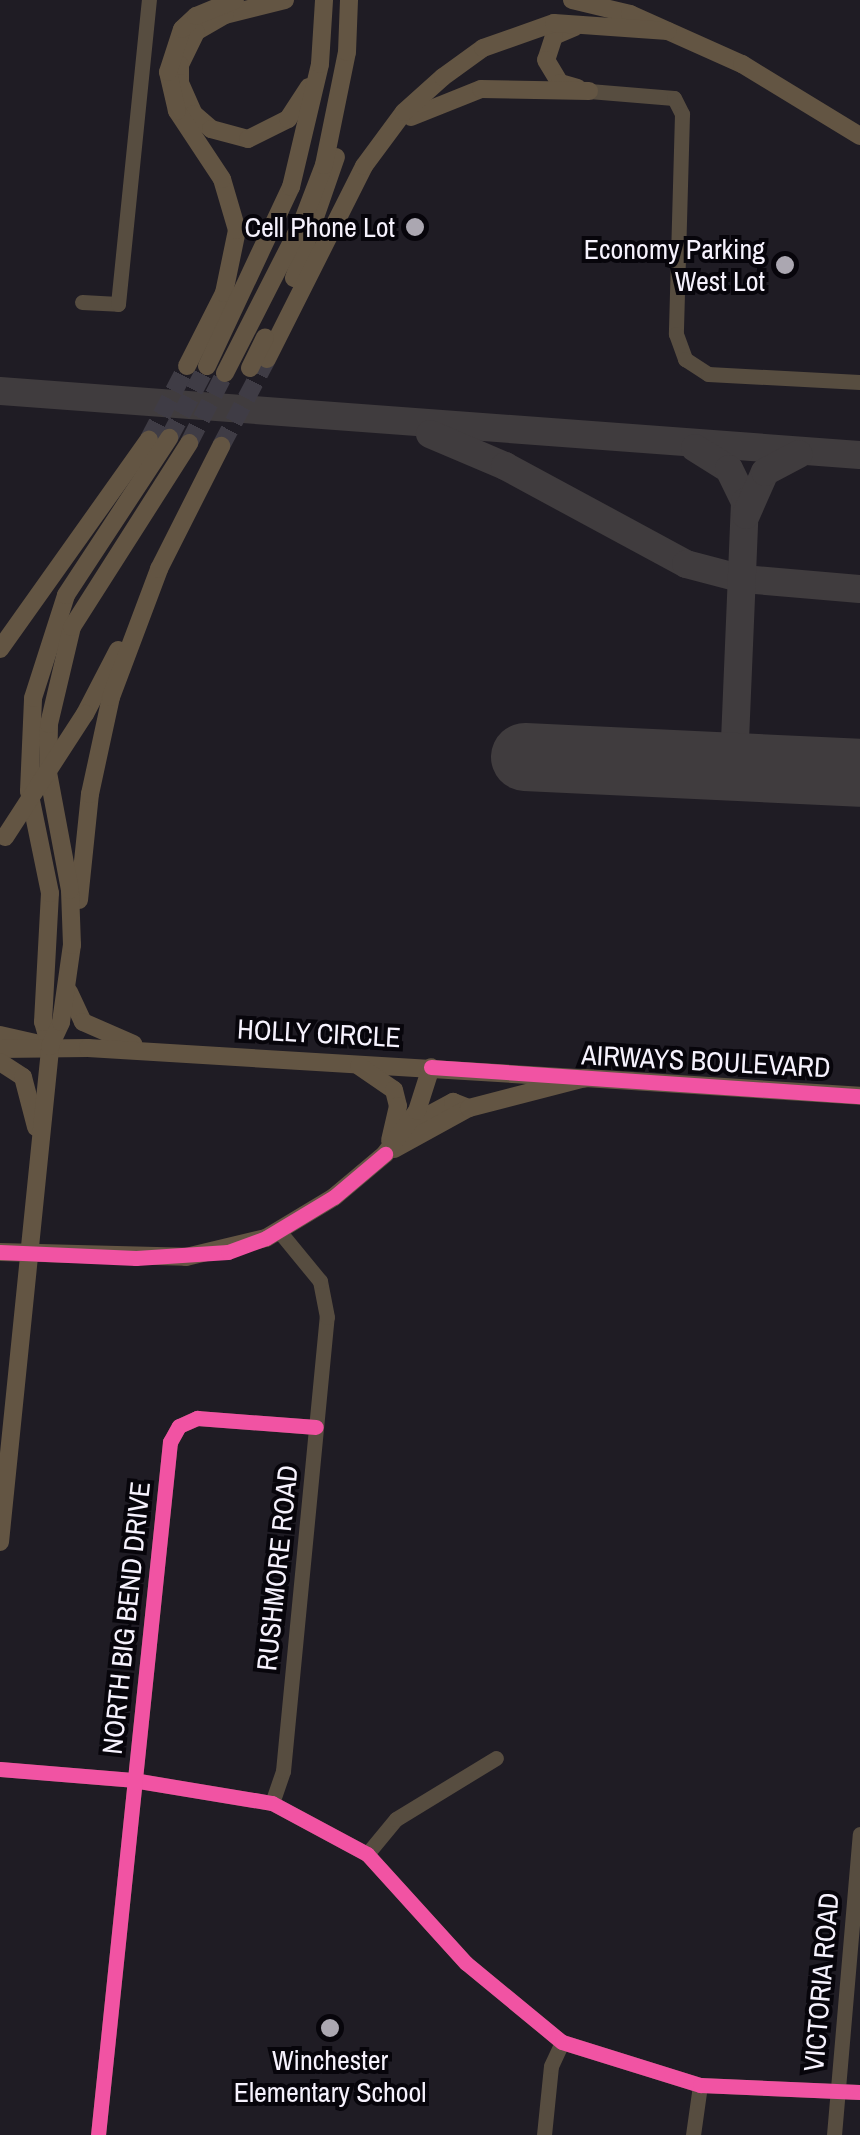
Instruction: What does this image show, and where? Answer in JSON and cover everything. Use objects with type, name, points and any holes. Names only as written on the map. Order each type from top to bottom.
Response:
[{"type":"main road","points":[[187,366],[224,293],[237,230],[222,179],[177,112],[168,72],[182,30],[196,16],[235,0]]},
{"type":"main road","points":[[285,0],[225,15],[196,32],[180,66],[185,100],[211,128],[248,138],[266,134],[288,120],[320,64]]},
{"type":"main road","points":[[324,0],[320,64],[291,187],[216,370],[303,220],[328,149],[347,52]]},
{"type":"main road","points":[[349,0],[332,180],[258,364],[386,135],[443,77],[483,48],[536,27],[594,22],[668,31]]},
{"type":"main road","points":[[577,0],[668,31],[748,67],[860,136]]},
{"type":"main road","points":[[590,92],[560,83],[549,71],[547,47],[562,30],[594,22]]},
{"type":"main road","points":[[386,135],[420,110],[481,88],[590,92]]},
{"type":"main road","points":[[0,661],[97,543],[168,438]]},
{"type":"main road","points":[[0,649],[149,439]]},
{"type":"main road","points":[[72,945],[66,863],[48,773],[60,676],[72,627],[94,584],[189,442]]},
{"type":"main road","points":[[3,840],[84,714],[221,446]]},
{"type":"main road","points":[[50,1046],[43,1022],[50,893],[29,790],[30,728],[52,626],[97,543]]},
{"type":"main road","points":[[0,1542],[38,1140],[50,1046],[68,987],[98,746],[159,569]]},
{"type":"main road","points":[[68,987],[71,1007],[83,1022],[157,1052]]},
{"type":"main road","points":[[0,1035],[50,1046]]},
{"type":"main road","points":[[0,1049],[50,1046]]},
{"type":"main road","name":"HOLLY CIRCLE","points":[[50,1046],[586,1078]]},
{"type":"main road","points":[[0,1062],[23,1077],[38,1140]]},
{"type":"main road","points":[[354,1062],[394,1090],[396,1124],[384,1154]]},
{"type":"main road","name":"AIRWAYS BOULEVARD","points":[[384,1154],[405,1129],[431,1067]]},
{"type":"main road","name":"AIRWAYS BOULEVARD","points":[[0,1252],[186,1257],[228,1252],[278,1231],[384,1154],[469,1108],[586,1078],[860,1096]]},
{"type":"main road","points":[[405,1129],[442,1105],[469,1108]]},
{"type":"street","points":[[82,302],[118,304],[149,0]]},
{"type":"street","points":[[590,92],[674,98],[682,114],[676,334],[685,359],[708,374],[860,382]]},
{"type":"street","name":"RUSHMORE ROAD","points":[[272,1803],[283,1770],[327,1317],[320,1282],[278,1231]]},
{"type":"street","name":"NORTH BIG BEND DRIVE","points":[[98,2135],[173,1433],[197,1418],[316,1427]]},
{"type":"street","points":[[367,1854],[396,1819],[496,1758]]},
{"type":"street","points":[[0,1769],[133,1780],[272,1803],[367,1854],[466,1963],[562,2042],[700,2085],[860,2092]]},
{"type":"street","name":"VICTORIA ROAD","points":[[834,2135],[860,1834]]},
{"type":"street","points":[[544,2135],[551,2066],[562,2042]]},
{"type":"street","points":[[693,2135],[700,2085]]},
{"type":"taxiway","points":[[0,391],[860,455]]},
{"type":"taxiway","points":[[430,434],[505,466],[686,564],[743,579],[860,589]]},
{"type":"taxiway","points":[[695,448],[729,469],[745,502],[734,767]]},
{"type":"taxiway","points":[[746,515],[765,472],[799,454]]},
{"type":"runway","points":[[525,757],[860,773]]},
{"type":"tunnel","points":[[221,446],[267,359]]},
{"type":"tunnel","points":[[149,439],[187,366]]},
{"type":"tunnel","points":[[169,438],[207,366]]},
{"type":"tunnel","points":[[189,443],[225,373]]},
{"type":"cycle path","points":[[431,1067],[860,1096]]},
{"type":"cycle path","points":[[0,1252],[136,1258],[228,1252],[266,1238],[334,1197],[385,1154]]},
{"type":"cycle path","points":[[98,2135],[170,1442],[179,1426],[197,1418],[316,1427]]},
{"type":"cycle path","points":[[0,1769],[133,1780],[272,1803],[367,1854],[466,1963],[562,2042],[700,2085],[860,2092]]},
{"type":"place","name":"Cell Phone Lot","points":[[415,227]]},
{"type":"place","name":"Economy Parking West Lot","points":[[785,265]]},
{"type":"place","name":"Winchester Elementary School","points":[[330,2028]]}]
